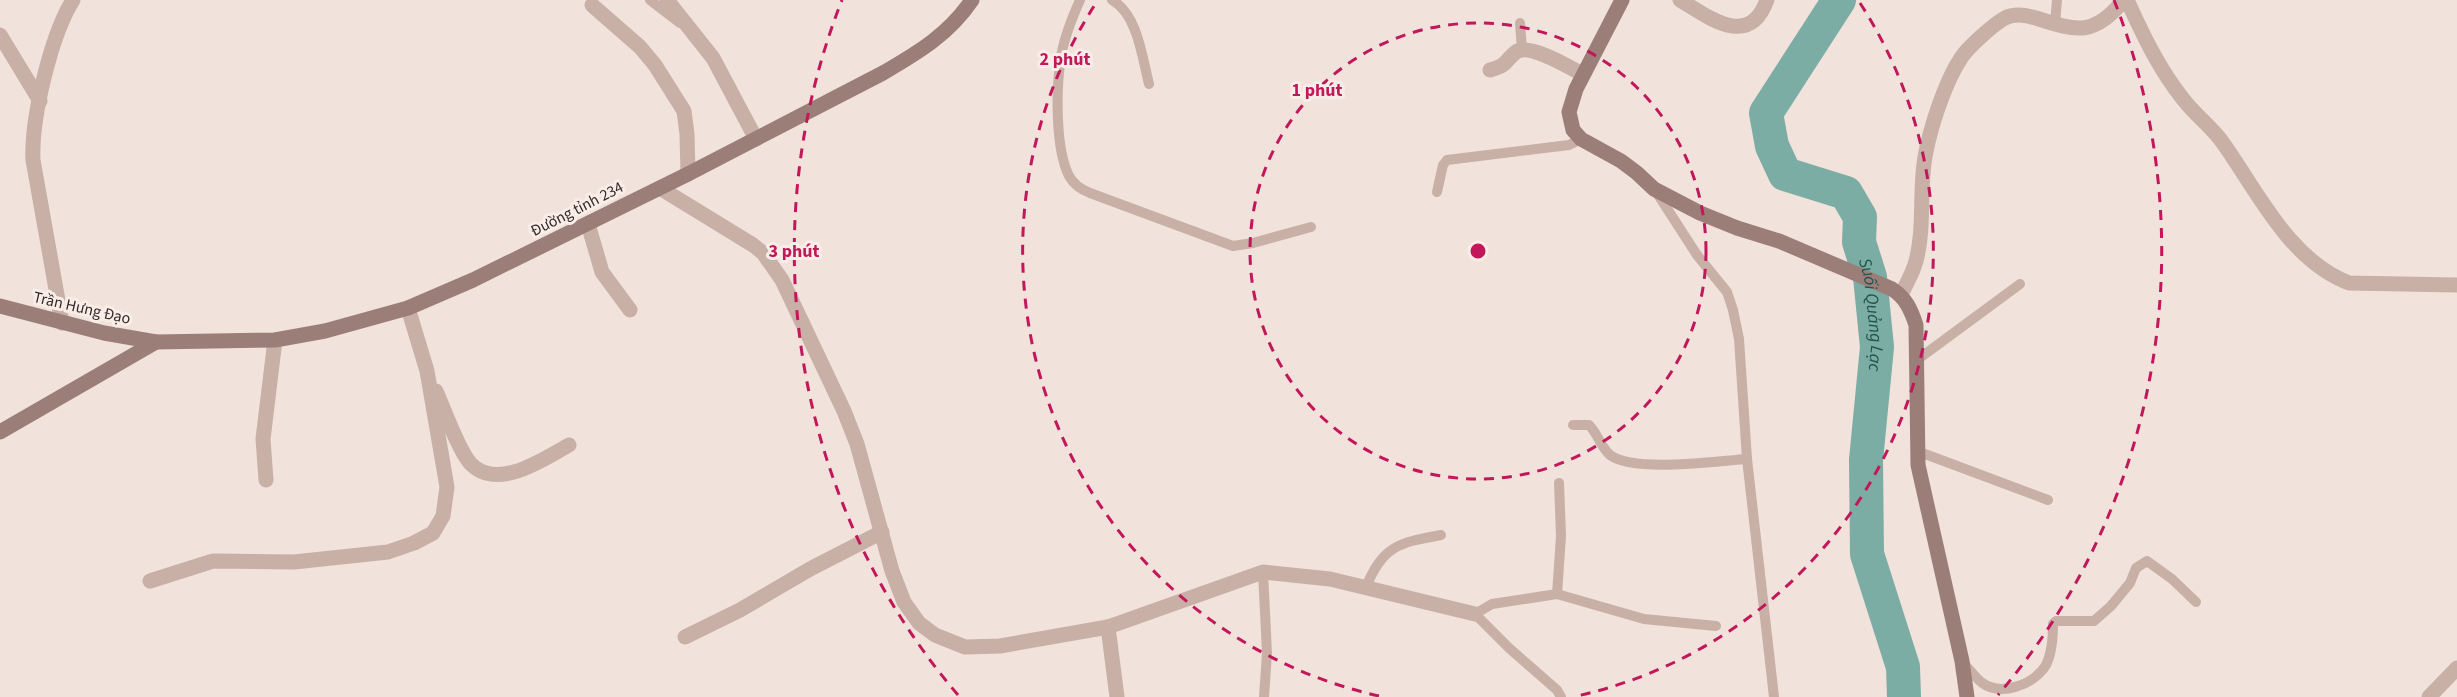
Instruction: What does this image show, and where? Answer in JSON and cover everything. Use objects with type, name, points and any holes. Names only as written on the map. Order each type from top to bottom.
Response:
[{"type":"main road","name":"Đường tỉnh 234","points":[[156,342],[275,340],[325,331],[408,308],[483,275],[688,174],[921,51],[949,30],[972,0]]},
{"type":"main road","points":[[1622,0],[1582,74],[1569,112],[1573,130],[1581,139],[1621,161],[1654,189],[1700,213],[1779,241],[1897,292],[1911,309],[1916,325],[1917,465],[1962,661],[1967,697]]},
{"type":"main road","name":"Trần Hưng Đạo","points":[[0,306],[62,323],[156,342]]},
{"type":"main road","points":[[0,432],[156,342]]},
{"type":"street","points":[[62,323],[33,160],[32,138],[55,37],[73,0]]},
{"type":"street","points":[[667,0],[714,58],[756,138]]},
{"type":"street","points":[[1680,0],[1718,22],[1737,28],[1752,23],[1764,8],[1767,0]]},
{"type":"street","points":[[1897,292],[1915,263],[1923,212],[1925,158],[1932,126],[1961,57],[2006,18],[2023,14],[2055,24],[2086,30],[2096,26],[2126,0],[2147,44],[2184,100],[2222,140],[2268,210],[2311,260],[2333,277],[2349,283],[2457,285]]},
{"type":"street","points":[[592,5],[640,47],[655,65],[684,111],[688,174]]},
{"type":"street","points":[[0,35],[40,101]]},
{"type":"street","points":[[1490,70],[1505,66],[1515,53],[1522,50],[1537,52],[1582,74]]},
{"type":"street","points":[[660,188],[753,245],[763,253],[782,280],[844,411],[857,444],[892,571],[904,602],[919,623],[945,639],[965,647],[1000,646],[1108,627],[1263,572],[1330,579],[1475,614]]},
{"type":"street","points":[[588,224],[602,272],[630,310]]},
{"type":"street","points":[[408,308],[428,372],[466,457],[479,471],[491,474],[516,471],[568,445]]},
{"type":"street","points":[[266,480],[263,439],[275,340]]},
{"type":"street","points":[[150,581],[213,561],[294,562],[388,552],[414,543],[433,533],[442,516],[447,487],[428,372]]},
{"type":"street","points":[[685,637],[882,532]]},
{"type":"street","points":[[1108,627],[1117,697]]},
{"type":"street","points":[[2429,697],[2457,668]]},
{"type":"lane","points":[[650,0],[693,32]]},
{"type":"lane","points":[[1080,0],[1061,55],[1057,101],[1065,163],[1069,176],[1076,186],[1233,246],[1253,243],[1311,227]]},
{"type":"lane","points":[[1112,0],[1120,4],[1131,22],[1149,84]]},
{"type":"lane","points":[[2055,24],[2057,0]]},
{"type":"lane","points":[[1520,23],[1522,50]]},
{"type":"lane","points":[[1437,192],[1439,176],[1447,159],[1569,145],[1581,139]]},
{"type":"lane","points":[[1654,189],[1697,255],[1727,292],[1739,339],[1747,459],[1774,697]]},
{"type":"lane","points":[[1917,360],[2020,284]]},
{"type":"lane","points":[[1572,425],[1589,425],[1600,443],[1612,456],[1629,462],[1649,465],[1747,459]]},
{"type":"lane","points":[[1917,451],[2048,500]]},
{"type":"lane","points":[[1557,594],[1561,536],[1559,483]]},
{"type":"lane","points":[[1365,589],[1376,564],[1393,547],[1441,535]]},
{"type":"lane","points":[[1962,661],[1981,683],[1992,687],[2013,688],[2025,684],[2046,664],[2053,641],[2053,624],[2056,621],[2094,621],[2112,606],[2130,583],[2136,568],[2147,561],[2172,579],[2196,602]]},
{"type":"lane","points":[[1263,572],[1267,653],[1264,697]]},
{"type":"lane","points":[[1561,697],[1557,690],[1509,648],[1475,614],[1492,604],[1557,594],[1644,619],[1716,626]]},
{"type":"waterway","name":"Suối Quảng Lạc","points":[[1839,0],[1766,113],[1772,146],[1785,174],[1846,193],[1860,217],[1859,242],[1870,277],[1877,347],[1866,460],[1867,554],[1903,667],[1904,697]]}]
